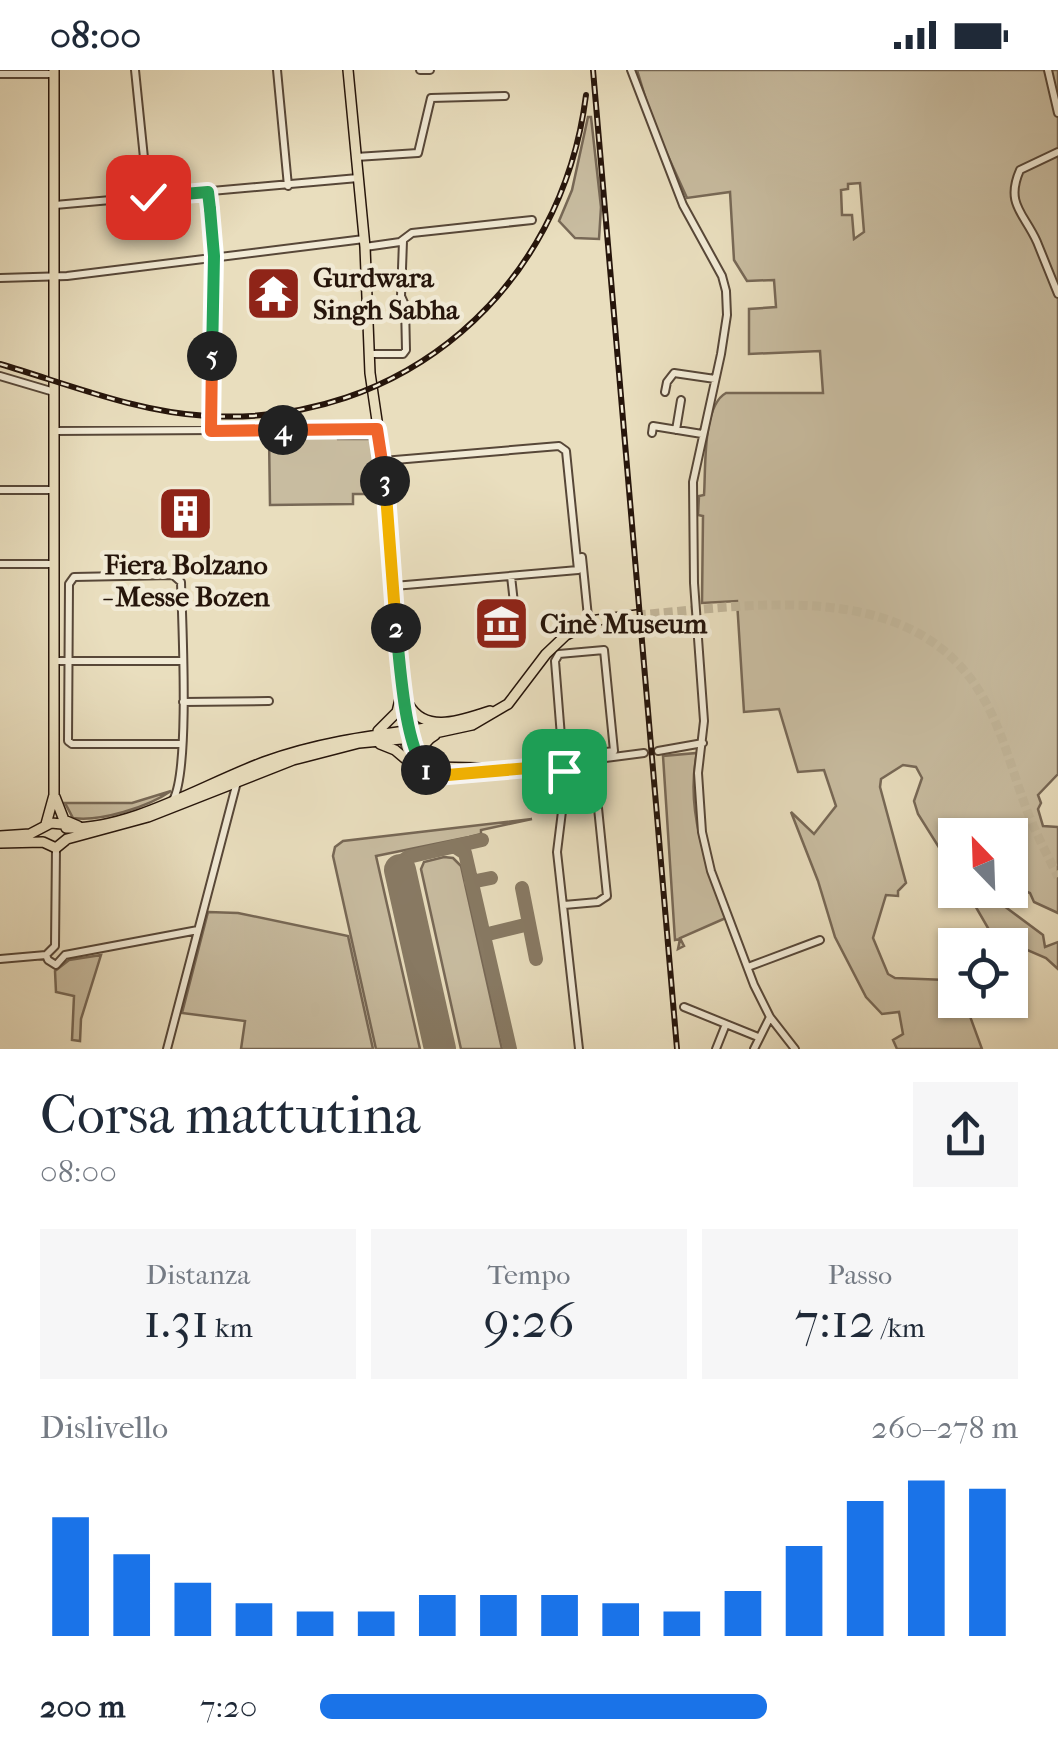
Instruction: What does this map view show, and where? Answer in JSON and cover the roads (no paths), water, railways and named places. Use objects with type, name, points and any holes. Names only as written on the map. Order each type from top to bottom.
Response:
[{"type":"main road","points":[[348,70],[364,243],[369,354],[407,733]]},
{"type":"main road","points":[[0,840],[43,842],[56,848],[65,830],[54,795],[54,72]]},
{"type":"main road","points":[[523,769],[438,769],[428,764],[422,752],[427,740],[505,707],[566,635],[597,620],[637,615]]},
{"type":"main road","points":[[402,687],[415,714],[429,722],[453,721],[492,710]]},
{"type":"main road","points":[[0,840],[44,826],[65,830],[148,817],[292,760],[364,739],[392,720],[402,687]]},
{"type":"main road","points":[[65,830],[106,823],[172,801],[277,758],[462,723],[516,694]]},
{"type":"main road","points":[[407,733],[458,729]]},
{"type":"main road","points":[[364,739],[390,747],[408,761]]},
{"type":"main road","points":[[54,795],[68,824],[106,823]]},
{"type":"main road","points":[[43,842],[54,795]]},
{"type":"main road","points":[[14,836],[38,826],[54,795]]},
{"type":"street","points":[[136,70],[148,197]]},
{"type":"street","points":[[278,70],[288,186]]},
{"type":"street","points":[[420,70],[430,70]]},
{"type":"street","points":[[630,70],[683,205],[723,280],[727,315],[693,482],[696,633],[704,703],[698,773],[705,850],[770,1017],[795,1049]]},
{"type":"street","points":[[1048,70],[1058,113]]},
{"type":"street","points":[[0,74],[54,72]]},
{"type":"street","points":[[356,157],[418,153],[431,98],[505,96]]},
{"type":"street","points":[[1058,152],[1020,170],[1013,188],[1014,201],[1036,239],[1058,294]]},
{"type":"street","points":[[55,204],[358,178]]},
{"type":"street","points":[[208,192],[214,256],[211,431]]},
{"type":"street","points":[[0,278],[67,276],[214,256],[402,240],[412,233],[532,220]]},
{"type":"street","points":[[369,354],[403,354],[406,350],[405,305],[401,296],[402,240]]},
{"type":"street","points":[[665,392],[674,373],[716,378]]},
{"type":"street","points":[[0,376],[55,393]]},
{"type":"street","points":[[676,430],[681,400]]},
{"type":"street","points":[[652,433],[653,426],[702,434]]},
{"type":"street","points":[[54,431],[377,429]]},
{"type":"street","points":[[382,460],[559,446],[566,451],[578,570],[394,586]]},
{"type":"street","points":[[0,490],[54,490]]},
{"type":"street","points":[[576,558],[582,558],[588,617]]},
{"type":"street","points":[[0,564],[54,564]]},
{"type":"street","points":[[172,801],[179,778],[181,744],[183,702],[181,582],[173,575],[74,577],[69,584],[68,741],[181,744]]},
{"type":"street","points":[[512,576],[516,621],[513,629]]},
{"type":"street","points":[[407,733],[408,761],[413,768],[430,775],[523,769],[564,761],[614,751],[604,650],[559,654],[555,661],[564,761],[564,804],[556,852],[579,1049]]},
{"type":"street","points":[[54,661],[182,661]]},
{"type":"street","points":[[183,702],[270,701]]},
{"type":"street","points":[[407,733],[420,764],[430,775]]},
{"type":"street","points":[[658,751],[702,743]]},
{"type":"street","points":[[564,761],[644,753]]},
{"type":"street","points":[[179,778],[186,790],[192,792]]},
{"type":"street","points":[[167,1049],[237,781]]},
{"type":"street","points":[[564,804],[589,803],[598,808],[607,896],[598,902],[564,904]]},
{"type":"street","points":[[0,960],[46,955],[55,946],[56,848]]},
{"type":"street","points":[[46,955],[56,964],[65,955],[198,930]]},
{"type":"street","points":[[748,967],[820,940]]},
{"type":"street","points":[[55,946],[64,950],[65,955]]},
{"type":"street","points":[[684,1007],[758,1037]]},
{"type":"street","points":[[754,1049],[770,1017]]},
{"type":"street","points":[[716,1049],[726,1024]]},
{"type":"tunnel","points":[[637,615],[729,607],[825,607],[871,615],[913,631],[951,656],[981,694],[1058,877]]},
{"type":"railway","points":[[593,70],[677,1049]]},
{"type":"railway","points":[[0,364],[128,403],[207,416],[279,413],[346,398],[407,370],[461,332],[507,284],[544,228],[571,165],[586,95]]},
{"type":"place","name":"Gurdwara Singh Sabha","points":[[274,293]]},
{"type":"place","name":"Fiera Bolzano - Messe Bozen","points":[[186,513]]},
{"type":"place","name":"Cinè Museum","points":[[501,623]]}]
